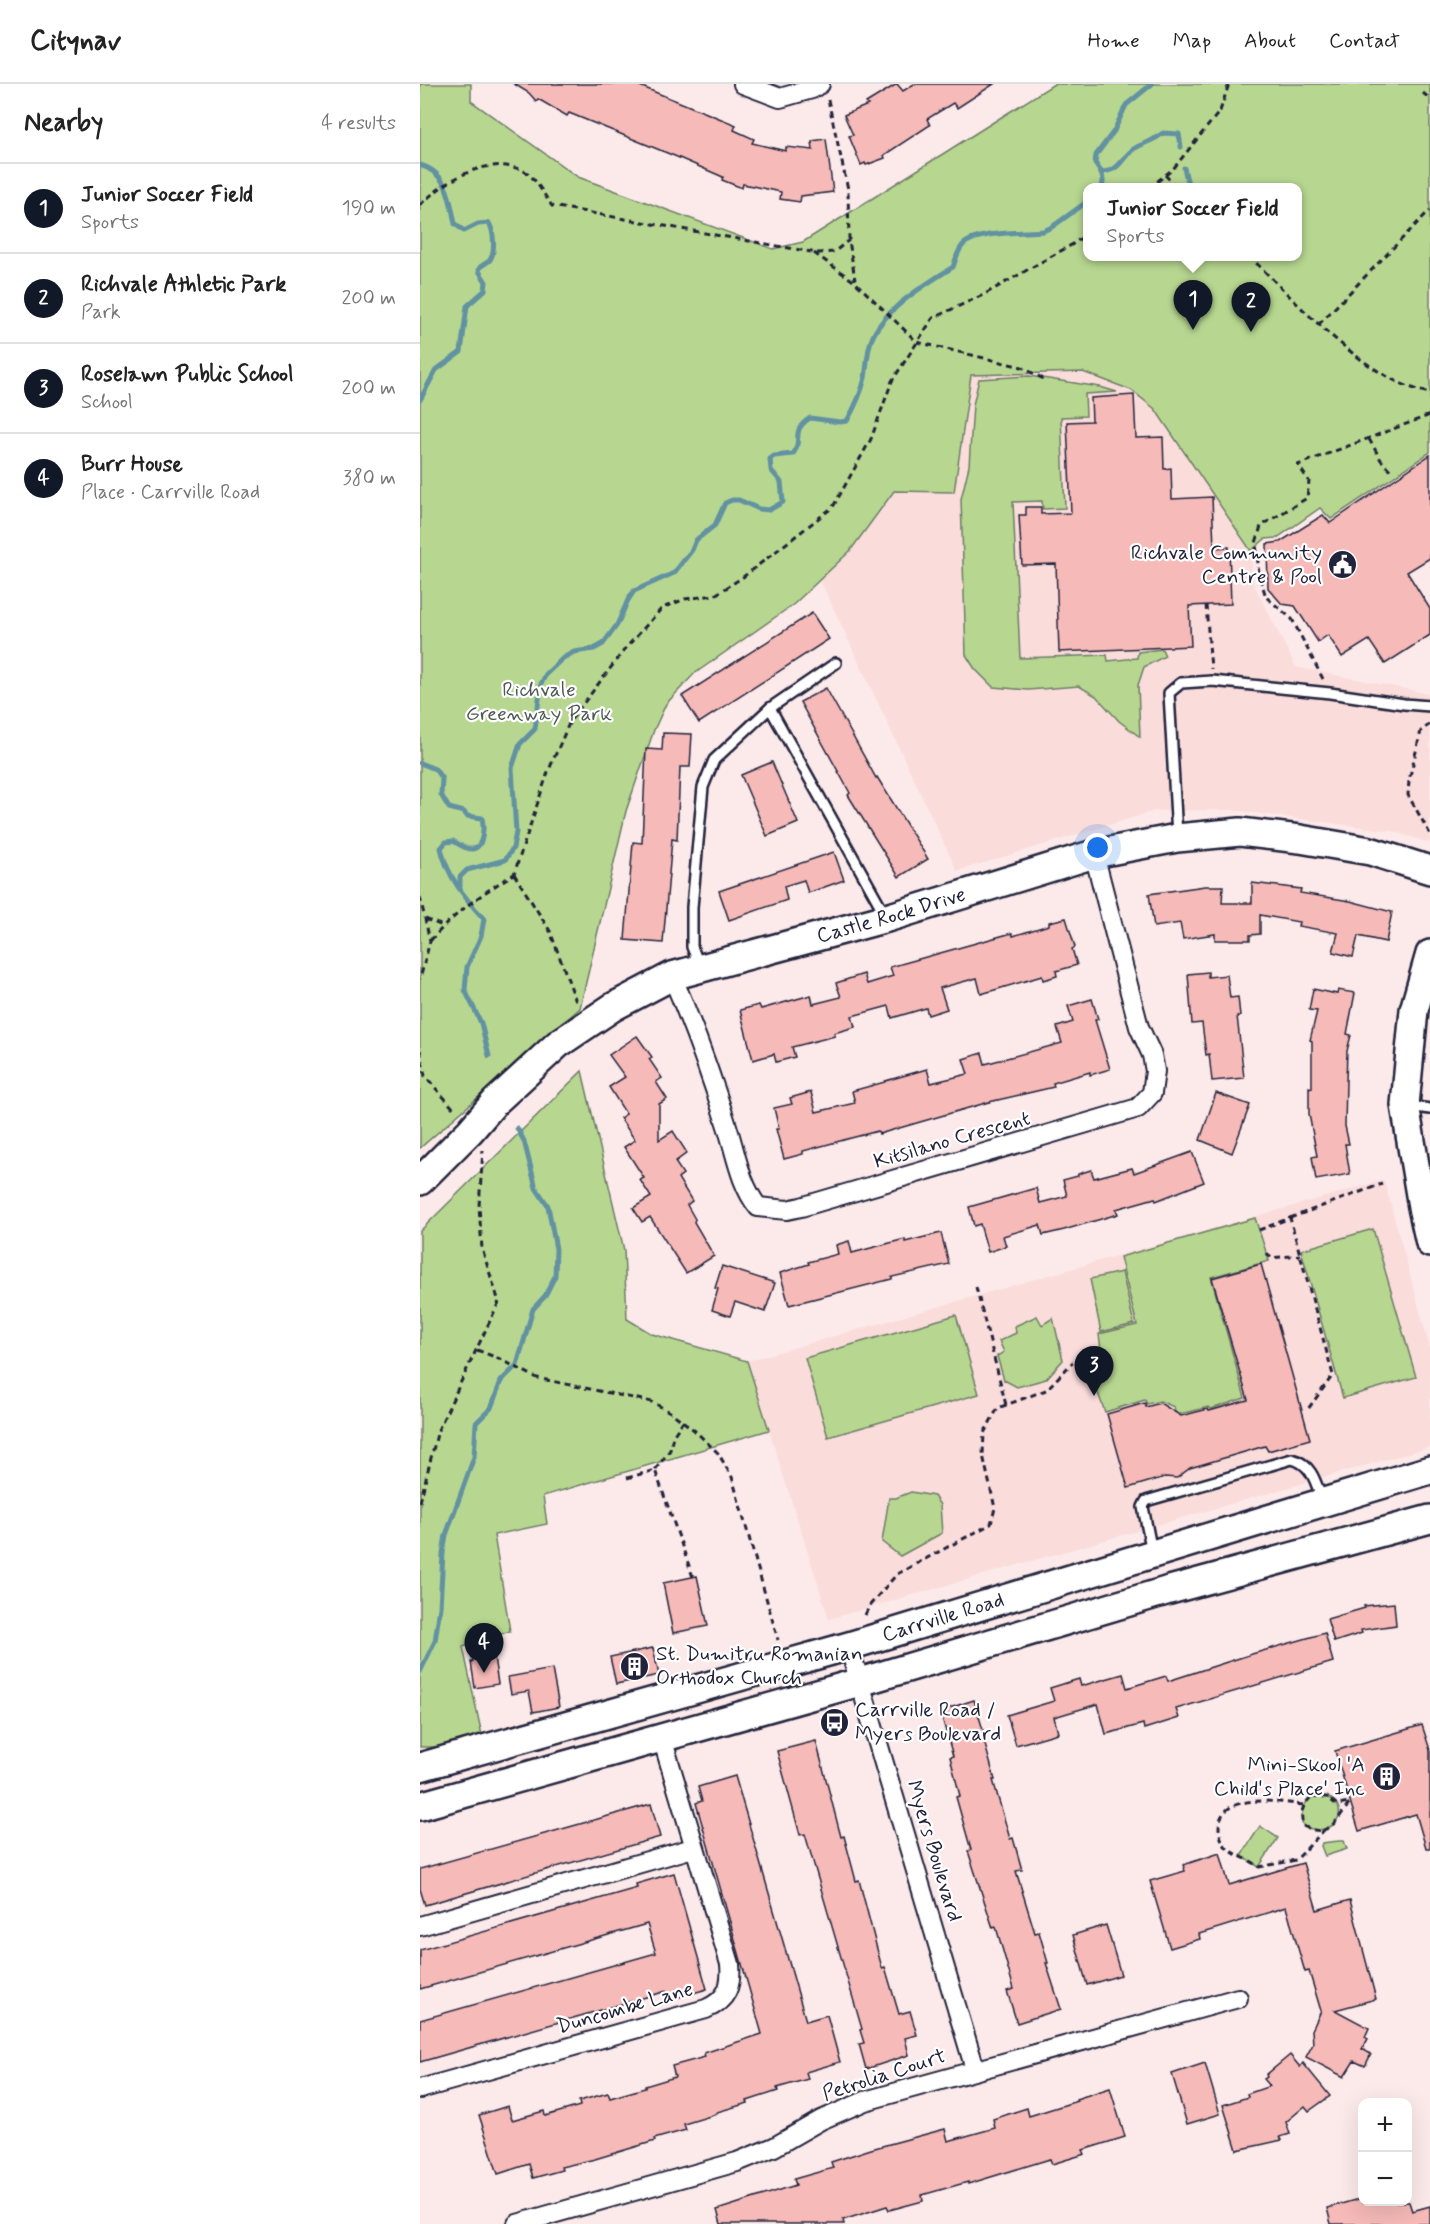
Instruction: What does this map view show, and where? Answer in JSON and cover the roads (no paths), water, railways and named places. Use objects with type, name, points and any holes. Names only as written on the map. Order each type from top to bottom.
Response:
[{"type":"main road","name":"Castle Rock Drive","points":[[420,1181],[470,1131],[495,1102],[558,1044],[613,1007],[672,976],[700,967],[887,918],[1094,854],[1177,838],[1240,832],[1300,839],[1370,851],[1430,870]]},
{"type":"main road","points":[[1430,954],[1414,1010],[1422,1208],[1430,1243]]},
{"type":"main road","name":"Carrville Road","points":[[420,1767],[849,1646],[1430,1470]]},
{"type":"main road","name":"Carrville Road","points":[[420,1806],[860,1682],[1166,1591],[1430,1519]]},
{"type":"main road","points":[[1153,1554],[1166,1591]]},
{"type":"main road","points":[[557,1729],[567,1764]]},
{"type":"street","points":[[743,84],[780,98],[812,89],[824,90]]},
{"type":"street","name":"Kitsilano Crescent","points":[[672,976],[712,1081],[747,1193],[758,1207],[787,1210],[819,1202],[1138,1108],[1152,1093],[1155,1071],[1152,1055],[1139,1028],[1094,854]]},
{"type":"street","name":"Myers Boulevard","points":[[849,1646],[975,2069]]},
{"type":"street","name":"Duncombe Lane","points":[[420,2089],[719,2003],[727,1990],[731,1976],[730,1964],[693,1848],[662,1738]]},
{"type":"street","points":[[420,1926],[693,1848]]},
{"type":"street","name":"Petrolia Court","points":[[518,2224],[736,2162],[774,2146],[850,2106],[975,2069],[1238,1998]]},
{"type":"lane","points":[[700,967],[692,947],[692,907],[703,787],[714,760],[770,708],[836,663]]},
{"type":"lane","points":[[1177,838],[1170,693],[1181,683],[1212,681],[1430,706]]},
{"type":"lane","points":[[770,708],[887,918]]},
{"type":"lane","points":[[1153,1554],[1143,1507],[1146,1501],[1292,1459],[1302,1461],[1308,1467],[1323,1503]]},
{"type":"waterway","points":[[1103,183],[1103,177],[1095,163],[1096,155],[1114,131],[1126,105],[1152,84]]},
{"type":"waterway","points":[[1101,172],[1114,169],[1132,150],[1163,133],[1179,134],[1181,147]]},
{"type":"waterway","points":[[420,165],[437,174],[442,181],[449,196],[455,224],[464,231],[478,224],[489,223],[494,242],[491,258],[480,267],[479,271],[486,282],[485,290],[467,306],[461,352],[436,370],[420,400]]},
{"type":"waterway","points":[[1184,168],[1188,183]]},
{"type":"waterway","points":[[460,887],[460,877],[467,870],[505,860],[513,848],[516,832],[512,768],[520,744],[535,729],[541,684],[546,674],[563,658],[574,652],[594,649],[603,644],[617,625],[634,591],[674,573],[692,550],[696,540],[715,525],[725,503],[739,500],[759,509],[769,510],[783,502],[781,482],[771,470],[770,459],[774,456],[793,454],[800,427],[810,418],[847,421],[862,390],[870,345],[877,330],[895,308],[930,281],[953,267],[963,245],[970,240],[989,235],[1043,231],[1083,205]]},
{"type":"waterway","points":[[420,763],[435,769],[442,779],[441,795],[449,808],[464,812],[467,816],[482,818],[482,836],[476,848],[467,848],[453,841],[446,842],[441,848],[452,877],[484,919],[481,936],[467,967],[465,990],[481,1023],[489,1056]]},
{"type":"waterway","points":[[420,1672],[435,1641],[446,1535],[474,1457],[476,1423],[491,1408],[501,1381],[517,1365],[533,1309],[545,1296],[555,1276],[556,1249],[548,1206],[536,1188],[524,1141],[517,1128]]},
{"type":"place","name":"Junior Soccer Field","points":[[1193,330]]},
{"type":"place","name":"Richvale Athletic Park","points":[[1251,332]]},
{"type":"place","name":"Richvale Community Centre & Pool","points":[[1343,565]]},
{"type":"place","name":"Roselawn Public School","points":[[1094,1396]]},
{"type":"place","name":"St. Dumitru Romanian Orthodox Church","points":[[635,1666]]},
{"type":"place","name":"Burr House","points":[[484,1673]]},
{"type":"place","name":"Carrville Road / Myers Boulevard","points":[[834,1722]]},
{"type":"place","name":"Mini-Skool 'A Child's Place' Inc","points":[[1386,1777]]},
{"type":"park label","name":"Richvale Greenway Park","points":[[539,702]]}]
